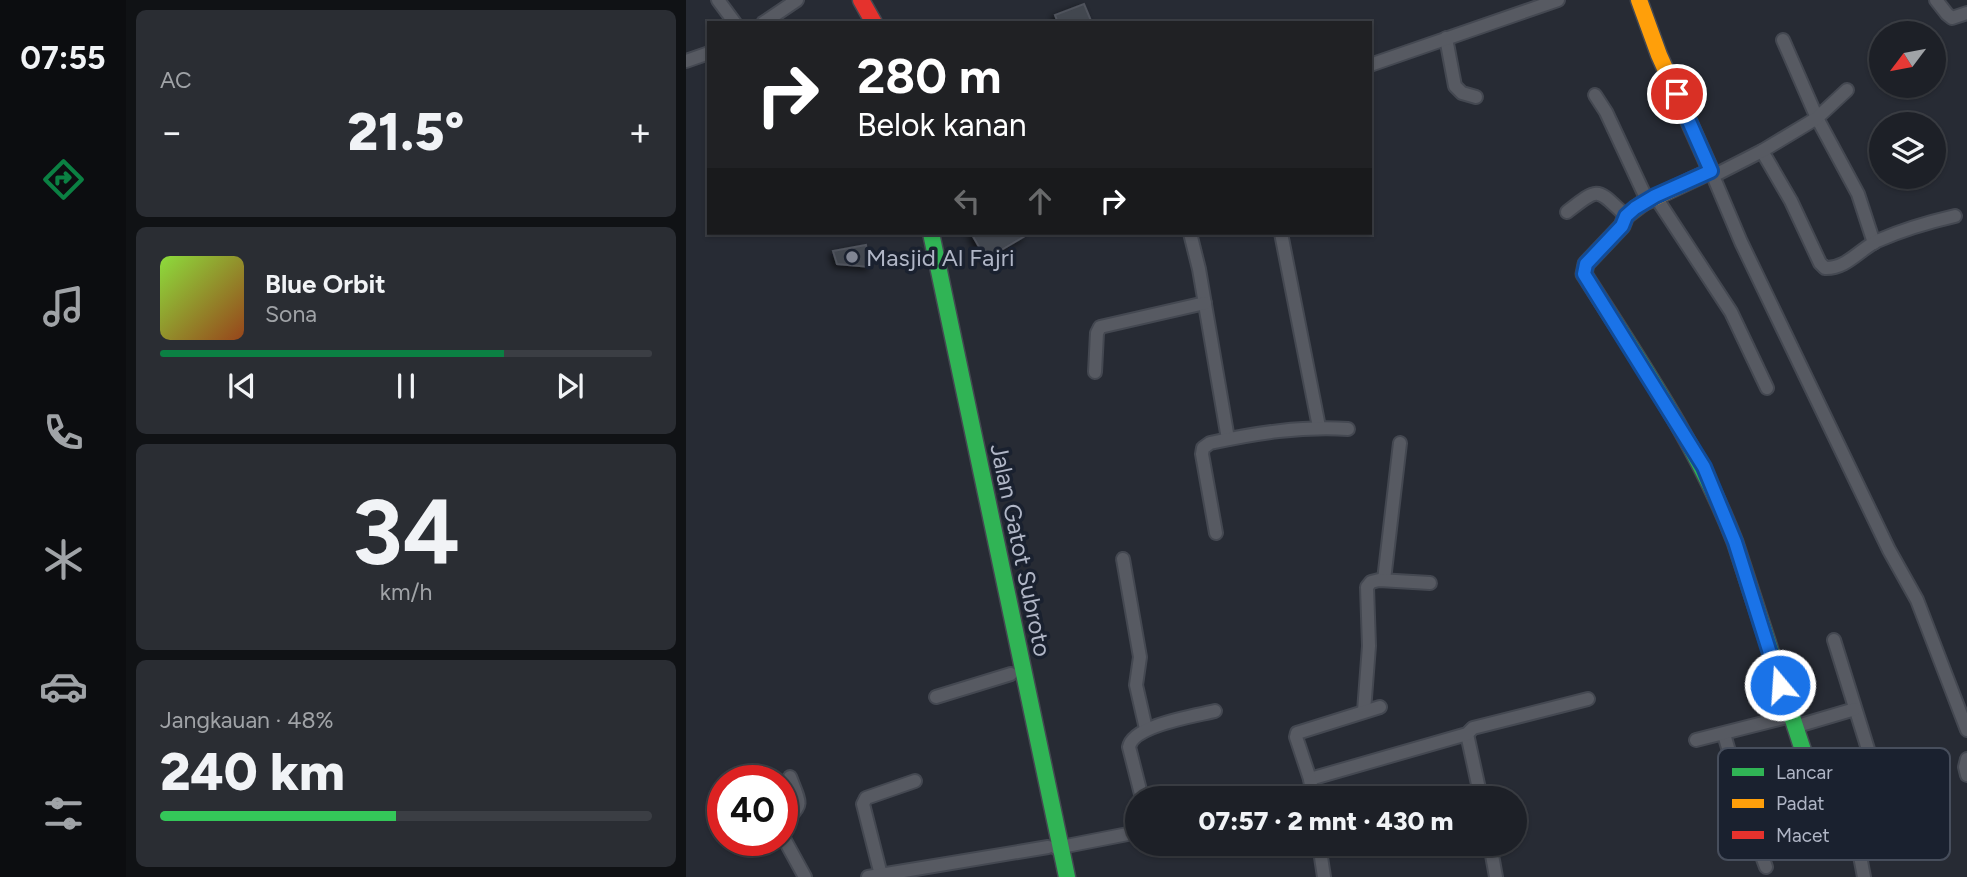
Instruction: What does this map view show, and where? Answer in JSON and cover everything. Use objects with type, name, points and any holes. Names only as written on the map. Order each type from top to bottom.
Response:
[{"type":"main road","points":[[861,0],[873,21]]},
{"type":"main road","points":[[876,0],[887,21]]},
{"type":"main road","points":[[1639,0],[1712,173],[1651,198],[1626,216],[1622,226],[1586,264],[1584,274],[1704,467],[1735,542],[1802,748]]},
{"type":"main road","name":"Jalan Gatot Subroto","points":[[921,235],[1011,674],[1052,848],[1067,877]]},
{"type":"main road","name":"Jalan Gatot Subroto","points":[[931,235],[1052,848],[1054,877]]},
{"type":"street","points":[[718,0],[734,21]]},
{"type":"street","points":[[766,21],[797,0]]},
{"type":"street","points":[[1372,64],[1524,6],[1558,0]]},
{"type":"street","points":[[1936,0],[1952,18],[1967,13]]},
{"type":"street","points":[[1446,38],[1455,86],[1462,93],[1476,97]]},
{"type":"street","points":[[1783,40],[1817,118],[1858,194],[1874,243]]},
{"type":"street","points":[[686,47],[689,60],[707,54]]},
{"type":"street","points":[[1847,90],[1817,118],[1762,151],[1712,173],[1741,242],[1889,550],[1917,600],[1967,730]]},
{"type":"street","points":[[1595,95],[1651,198],[1731,312],[1768,387]]},
{"type":"street","points":[[1762,151],[1825,268],[1841,265],[1874,243],[1901,231],[1955,216]]},
{"type":"street","points":[[1567,212],[1590,194],[1597,192],[1626,216]]},
{"type":"street","points":[[1190,235],[1228,439]]},
{"type":"street","points":[[1281,235],[1319,427]]},
{"type":"street","points":[[1096,372],[1097,333],[1100,327],[1205,303]]},
{"type":"street","points":[[1216,533],[1203,447],[1210,443],[1272,431],[1319,427],[1348,429]]},
{"type":"street","points":[[1384,580],[1400,443]]},
{"type":"street","points":[[1123,559],[1140,657],[1136,684],[1146,729]]},
{"type":"street","points":[[1364,711],[1369,646],[1367,587],[1371,582],[1384,580],[1430,583]]},
{"type":"street","points":[[1834,640],[1867,748]]},
{"type":"street","points":[[936,697],[1011,674]]},
{"type":"street","points":[[1310,779],[1467,734],[1473,728],[1588,699]]},
{"type":"street","points":[[1311,786],[1297,733],[1380,707]]},
{"type":"street","points":[[1696,740],[1855,709]]},
{"type":"street","points":[[1139,786],[1129,747],[1135,736],[1146,729],[1215,711]]},
{"type":"street","points":[[1467,734],[1479,786]]},
{"type":"street","points":[[1724,734],[1728,748]]},
{"type":"street","points":[[1967,759],[1967,775]]},
{"type":"street","points":[[915,782],[866,798],[863,804],[874,876],[1125,834]]},
{"type":"street","points":[[794,856],[805,877]]},
{"type":"street","points":[[1321,856],[1324,877]]},
{"type":"street","points":[[1492,856],[1496,877]]},
{"type":"street","points":[[1763,860],[1766,867]]},
{"type":"building","points":[[1084,4],[1091,21],[1057,21],[1055,15]]},
{"type":"building","points":[[972,235],[1025,235],[1025,236],[986,259]]},
{"type":"building","name":"Masjid Al Fajri","points":[[866,245],[870,267],[837,264],[833,251]]},
{"type":"traffic: fast","points":[[1643,203],[1626,216],[1622,226],[1586,264],[1584,274],[1666,404],[1720,506],[1735,542],[1802,748]]},
{"type":"traffic: fast","points":[[931,235],[1067,877]]},
{"type":"traffic: slow","points":[[1639,0],[1659,55],[1711,171],[1643,203]]},
{"type":"traffic: jam","points":[[861,0],[873,21]]},
{"type":"place","name":"Masjid Al Fajri","points":[[852,257]]},
{"type":"route","points":[[1677,94],[1711,171],[1635,208],[1586,264],[1584,274],[1704,467],[1735,542],[1780,685]]}]
